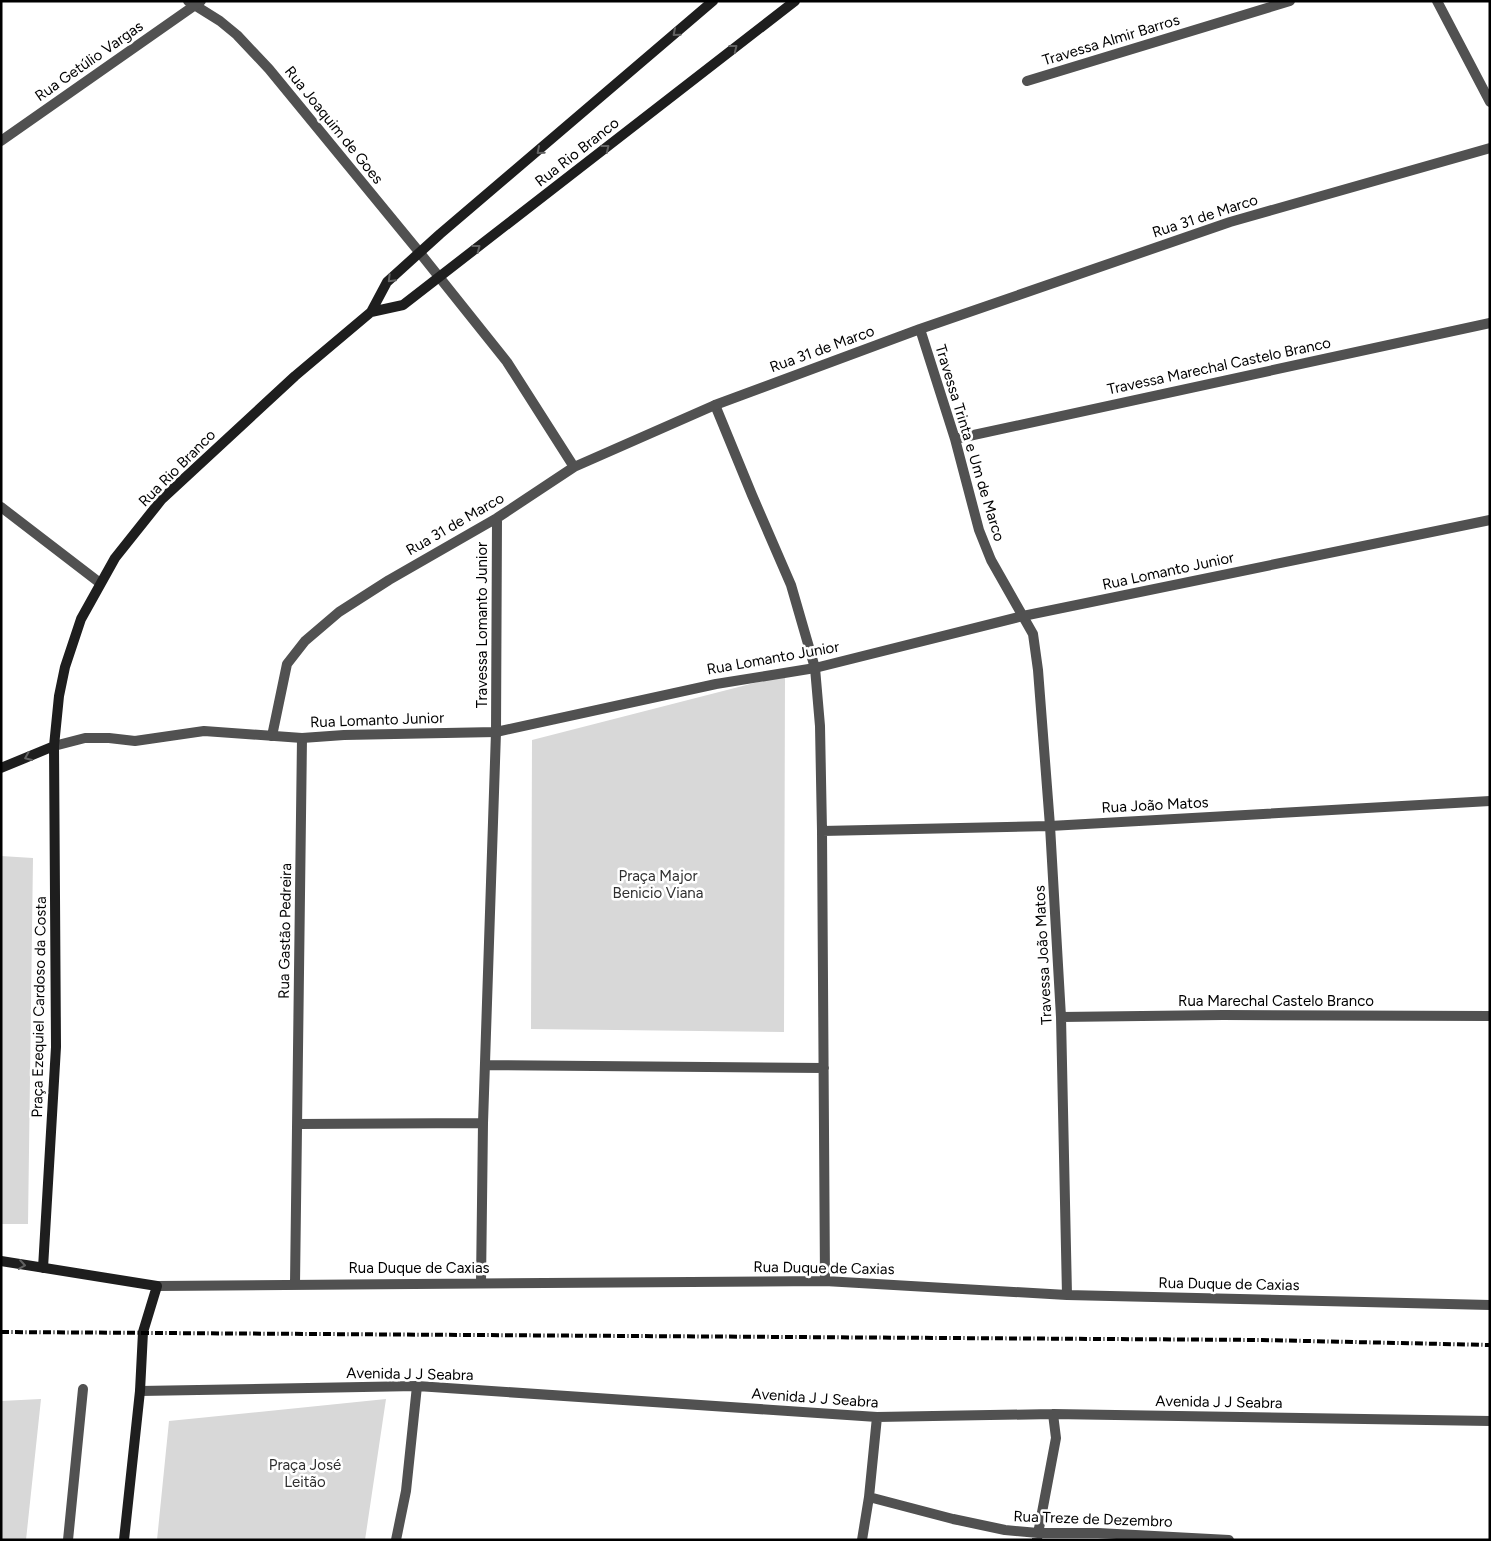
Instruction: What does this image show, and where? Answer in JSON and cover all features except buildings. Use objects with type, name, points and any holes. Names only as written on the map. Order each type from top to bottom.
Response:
[{"type":"main road","name":"Rua Rio Branco","points":[[54,746],[59,696],[65,667],[81,619],[115,558],[162,499],[295,376],[371,312],[387,282],[440,234],[713,1]]},
{"type":"main road","name":"Rua Rio Branco","points":[[371,312],[403,305],[795,1]]},
{"type":"main road","points":[[1,768],[54,746]]},
{"type":"main road","name":"Praça Ezequiel Cardoso da Costa","points":[[43,1268],[56,1047],[54,746]]},
{"type":"main road","points":[[1,1261],[157,1286],[144,1332],[140,1391],[124,1540]]},
{"type":"street","name":"Travessa Almir Barros","points":[[1027,80],[1290,1]]},
{"type":"street","points":[[1437,1],[1490,102]]},
{"type":"street","name":"Rua Joaquim de Goes","points":[[194,2],[237,35],[269,69],[420,253],[507,362],[574,467]]},
{"type":"street","name":"Rua Getúlio Vargas","points":[[1,141],[194,2]]},
{"type":"street","name":"Rua 31 de Marco","points":[[272,736],[287,664],[305,641],[339,612],[389,580],[497,518],[574,467],[716,405],[920,329],[1230,222],[1490,148]]},
{"type":"street","name":"Travessa Marechal Castelo Branco","points":[[955,439],[1490,323]]},
{"type":"street","name":"Travessa Trinta e Um de Marco","points":[[920,329],[955,439],[979,530],[991,560],[1023,616]]},
{"type":"street","points":[[716,405],[791,585],[815,668],[820,726],[822,831],[825,1281]]},
{"type":"street","points":[[1,507],[100,583]]},
{"type":"street","name":"Travessa Lomanto Junior","points":[[496,732],[497,518]]},
{"type":"street","name":"Rua Lomanto Junior","points":[[54,746],[85,738],[135,741],[204,731],[302,738],[344,735],[496,732],[716,684],[815,668],[1023,616],[1490,520]]},
{"type":"street","name":"Travessa João Matos","points":[[1023,616],[1033,634],[1038,670],[1050,826],[1062,1017],[1067,1296]]},
{"type":"street","points":[[481,1283],[483,1123],[496,732]]},
{"type":"street","name":"Rua Gastão Pedreira","points":[[295,1284],[302,738]]},
{"type":"street","name":"Rua João Matos","points":[[822,831],[1050,826],[1490,801]]},
{"type":"street","name":"Rua Marechal Castelo Branco","points":[[1062,1017],[1224,1015],[1490,1016]]},
{"type":"street","points":[[485,1065],[824,1068]]},
{"type":"street","points":[[298,1124],[483,1123]]},
{"type":"street","name":"Rua Duque de Caxias","points":[[157,1286],[825,1281],[1067,1296],[1490,1305]]},
{"type":"street","points":[[396,1540],[406,1491],[417,1386]]},
{"type":"street","name":"Avenida J J Seabra","points":[[140,1391],[417,1386],[877,1418],[1053,1414],[1490,1421]]},
{"type":"street","points":[[68,1540],[83,1389]]},
{"type":"street","points":[[1037,1536],[1056,1438],[1053,1414]]},
{"type":"street","points":[[862,1540],[869,1497],[877,1418]]},
{"type":"street","name":"Rua Treze de Dezembro","points":[[869,1497],[953,1519],[1037,1536],[1098,1533],[1229,1540]]},
{"type":"green space","name":"Praça Major Benicio Viana","points":[[785,675],[784,1032],[531,1029],[532,740]]},
{"type":"green space","points":[[1,856],[33,858],[28,1224],[1,1224]]},
{"type":"green space","points":[[41,1399],[26,1540],[1,1540],[1,1401]]},
{"type":"green space","name":"Praça José Leitão","points":[[386,1399],[365,1540],[157,1540],[169,1421]]},
{"type":"railway","points":[[1,1332],[1262,1340],[1490,1345]]}]
